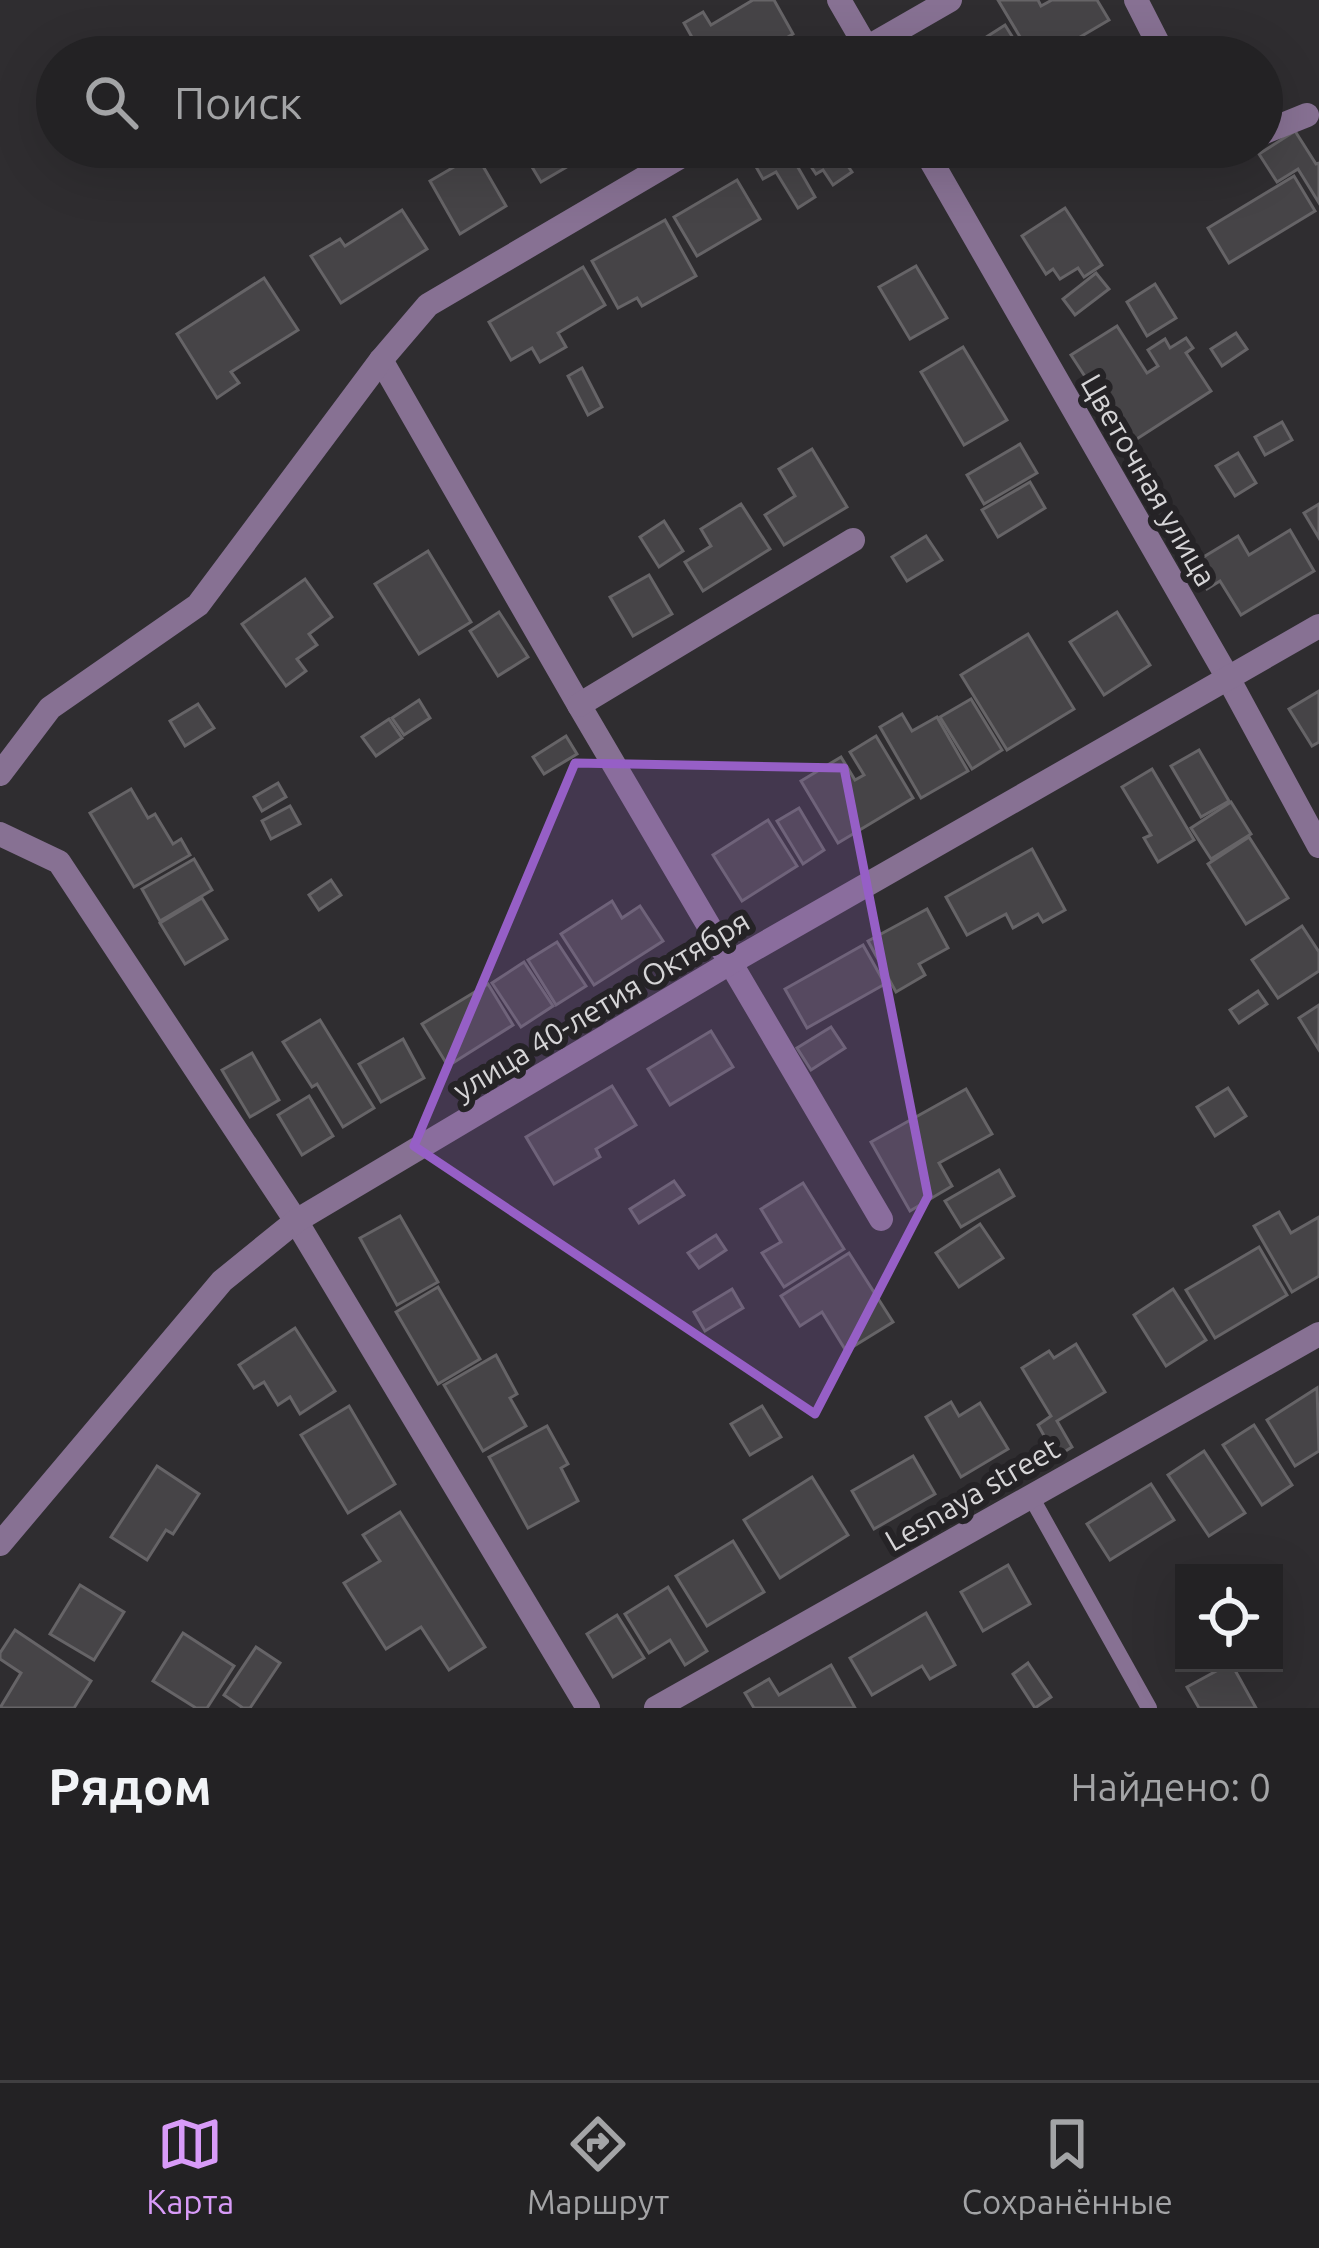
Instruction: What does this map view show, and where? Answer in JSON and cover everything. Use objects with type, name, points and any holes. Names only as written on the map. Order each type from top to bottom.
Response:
[{"type":"street","points":[[839,0],[855,36]]},
{"type":"street","points":[[892,36],[950,0]]},
{"type":"street","points":[[1136,0],[1154,36]]},
{"type":"street","points":[[1283,125],[1307,115]]},
{"type":"street","points":[[0,774],[50,708],[198,605],[428,305],[662,168]]},
{"type":"street","name":"Цветочная улица","points":[[935,168],[1319,846]]},
{"type":"street","points":[[382,360],[881,1219]]},
{"type":"street","points":[[579,705],[854,540]]},
{"type":"street","name":"улица 40-летия Октября","points":[[0,1544],[222,1281],[296,1221],[730,963],[1319,626]]},
{"type":"street","points":[[0,834],[59,862],[296,1221],[588,1708]]},
{"type":"street","name":"Lesnaya street","points":[[656,1708],[1319,1334]]},
{"type":"lane","points":[[1030,1495],[1149,1708]]},
{"type":"highlighted area","points":[[575,763],[844,768],[928,1196],[815,1414],[414,1146]]},
{"type":"building","points":[[753,0],[774,0],[793,34],[691,36],[684,23],[703,12],[711,25]]},
{"type":"building","points":[[998,0],[1038,0],[1041,6],[1052,0],[1097,0],[1109,20],[1082,36],[1019,36]]},
{"type":"building","points":[[1005,25],[1012,36],[988,36]]},
{"type":"building","points":[[1295,131],[1319,163],[1319,203],[1298,169],[1277,182],[1268,168],[1283,168],[1283,139]]},
{"type":"building","points":[[452,168],[484,168],[506,206],[460,234],[430,181]]},
{"type":"building","points":[[533,168],[565,168],[541,182]]},
{"type":"building","points":[[757,168],[798,168],[815,197],[798,208],[776,172],[763,179]]},
{"type":"building","points":[[812,168],[849,168],[852,172],[833,185],[823,170],[816,174]]},
{"type":"building","points":[[1294,176],[1315,211],[1229,263],[1208,228]]},
{"type":"building","points":[[737,180],[760,219],[697,256],[674,217]]},
{"type":"building","points":[[1065,208],[1102,265],[1084,277],[1078,268],[1060,279],[1053,269],[1046,274],[1022,236]]},
{"type":"building","points":[[402,210],[427,249],[341,303],[311,256],[340,239],[345,246]]},
{"type":"building","points":[[665,220],[696,276],[642,306],[637,298],[618,308],[592,261]]},
{"type":"building","points":[[916,266],[947,318],[910,339],[879,287]]},
{"type":"building","points":[[583,267],[605,305],[558,333],[566,347],[540,362],[532,348],[511,360],[489,322]]},
{"type":"building","points":[[1096,273],[1109,289],[1075,315],[1063,299]]},
{"type":"building","points":[[264,278],[298,330],[231,372],[239,383],[217,398],[177,334]]},
{"type":"building","points":[[1155,284],[1176,318],[1147,336],[1127,302]]},
{"type":"building","points":[[1117,326],[1147,373],[1158,366],[1148,350],[1165,339],[1170,348],[1186,338],[1193,348],[1186,353],[1211,391],[1129,444],[1071,355]]},
{"type":"building","points":[[1236,333],[1247,349],[1222,366],[1211,349]]},
{"type":"building","points":[[963,347],[1007,420],[964,445],[921,372]]},
{"type":"building","points":[[582,368],[602,407],[588,415],[568,376]]},
{"type":"building","points":[[1282,422],[1292,440],[1265,455],[1255,437]]},
{"type":"building","points":[[1020,444],[1037,473],[984,504],[967,475]]},
{"type":"building","points":[[812,449],[847,507],[784,545],[765,515],[795,496],[779,469]]},
{"type":"building","points":[[1238,453],[1256,483],[1235,496],[1216,466]]},
{"type":"building","points":[[1030,482],[1045,508],[998,537],[982,510]]},
{"type":"building","points":[[741,504],[770,549],[703,591],[685,562],[711,546],[701,529]]},
{"type":"building","points":[[1319,504],[1319,538],[1304,513]]},
{"type":"building","points":[[664,521],[683,551],[659,567],[640,537]]},
{"type":"building","points":[[1290,530],[1314,571],[1241,615],[1220,581],[1207,589],[1192,564],[1238,536],[1249,555]]},
{"type":"building","points":[[926,536],[942,560],[907,581],[892,557]]},
{"type":"building","points":[[428,551],[471,622],[419,654],[375,584]]},
{"type":"building","points":[[649,575],[672,614],[633,636],[610,597]]},
{"type":"building","points":[[305,579],[332,617],[309,634],[317,645],[297,659],[306,671],[286,686],[242,624]]},
{"type":"building","points":[[499,612],[528,657],[498,676],[470,631]]},
{"type":"building","points":[[1117,612],[1150,665],[1104,695],[1070,642]]},
{"type":"building","points":[[1028,634],[1074,709],[1007,750],[961,675]]},
{"type":"building","points":[[1319,691],[1319,742],[1312,746],[1289,709]]},
{"type":"building","points":[[971,699],[1002,750],[972,769],[940,717]]},
{"type":"building","points":[[419,700],[430,718],[404,735],[392,718]]},
{"type":"building","points":[[198,704],[214,728],[185,746],[170,721]]},
{"type":"building","points":[[902,714],[912,731],[937,717],[968,771],[921,798],[880,727]]},
{"type":"building","points":[[389,719],[402,738],[376,756],[362,737]]},
{"type":"building","points":[[566,736],[577,754],[544,774],[533,757]]},
{"type":"building","points":[[876,736],[913,798],[838,843],[801,781],[841,757],[855,780],[864,775],[850,752]]},
{"type":"building","points":[[1199,750],[1229,801],[1201,817],[1171,766]]},
{"type":"building","points":[[1152,769],[1194,840],[1158,862],[1144,838],[1151,835],[1122,787]]},
{"type":"building","points":[[278,783],[286,797],[262,811],[254,797]]},
{"type":"building","points":[[131,789],[148,818],[155,814],[173,844],[181,839],[190,855],[134,887],[90,813]]},
{"type":"building","points":[[1231,802],[1251,834],[1211,859],[1191,828]]},
{"type":"building","points":[[290,806],[300,824],[271,839],[262,821]]},
{"type":"building","points":[[799,808],[824,850],[803,864],[777,821]]},
{"type":"building","points":[[768,820],[797,866],[742,901],[713,855]]},
{"type":"building","points":[[1249,837],[1288,898],[1246,924],[1208,864]]},
{"type":"building","points":[[1032,849],[1065,910],[1043,922],[1038,914],[1013,928],[1006,914],[967,935],[946,897]]},
{"type":"building","points":[[194,859],[212,890],[160,921],[142,889]]},
{"type":"building","points":[[331,880],[341,895],[319,910],[309,895]]},
{"type":"building","points":[[202,898],[227,939],[185,964],[160,923]]},
{"type":"building","points":[[612,901],[622,918],[640,906],[663,941],[594,985],[561,934]]},
{"type":"building","points":[[927,909],[948,948],[919,964],[925,975],[896,992],[868,941]]},
{"type":"building","points":[[1302,926],[1319,952],[1319,971],[1278,998],[1252,960]]},
{"type":"building","points":[[557,942],[586,986],[556,1005],[528,960]]},
{"type":"building","points":[[863,945],[885,984],[807,1028],[785,989]]},
{"type":"building","points":[[524,962],[553,1006],[521,1027],[492,983]]},
{"type":"building","points":[[488,984],[513,1025],[448,1066],[422,1024]]},
{"type":"building","points":[[1258,991],[1267,1004],[1239,1023],[1230,1010]]},
{"type":"building","points":[[1319,1005],[1319,1050],[1299,1018]]},
{"type":"building","points":[[320,1020],[374,1108],[343,1127],[283,1042]]},
{"type":"building","points":[[831,1027],[845,1048],[811,1070],[797,1048]]},
{"type":"building","points":[[711,1031],[733,1067],[670,1105],[648,1069]]},
{"type":"building","points":[[403,1039],[424,1078],[381,1102],[359,1064]]},
{"type":"building","points":[[252,1053],[279,1100],[250,1117],[222,1070]]},
{"type":"building","points":[[612,1086],[636,1125],[596,1149],[600,1157],[554,1184],[526,1137]]},
{"type":"building","points":[[1228,1088],[1246,1116],[1215,1136],[1197,1107]]},
{"type":"building","points":[[966,1089],[992,1134],[939,1163],[952,1186],[910,1211],[871,1142]]},
{"type":"building","points":[[309,1096],[333,1136],[302,1155],[278,1115]]},
{"type":"building","points":[[999,1170],[1014,1196],[961,1227],[945,1201]]},
{"type":"building","points":[[674,1181],[684,1195],[639,1223],[630,1209]]},
{"type":"building","points":[[803,1183],[844,1249],[784,1287],[762,1253],[781,1242],[761,1209]]},
{"type":"building","points":[[1279,1212],[1291,1233],[1319,1217],[1319,1276],[1292,1292],[1254,1226]]},
{"type":"building","points":[[400,1216],[438,1282],[397,1305],[360,1238]]},
{"type":"building","points":[[980,1224],[1003,1258],[959,1287],[936,1253]]},
{"type":"building","points":[[716,1235],[726,1250],[699,1268],[688,1253]]},
{"type":"building","points":[[1259,1247],[1287,1295],[1215,1338],[1186,1290]]},
{"type":"building","points":[[849,1253],[893,1322],[846,1351],[822,1312],[800,1326],[781,1296]]},
{"type":"building","points":[[438,1287],[480,1359],[438,1384],[396,1312]]},
{"type":"building","points":[[732,1289],[743,1308],[705,1331],[694,1312]]},
{"type":"building","points":[[1173,1289],[1206,1340],[1166,1366],[1134,1315]]},
{"type":"building","points":[[295,1328],[335,1391],[300,1414],[290,1397],[278,1405],[264,1382],[254,1388],[239,1365]]},
{"type":"building","points":[[1076,1344],[1105,1392],[1057,1421],[1072,1447],[1056,1457],[1038,1425],[1051,1416],[1022,1368],[1049,1351],[1054,1358]]},
{"type":"building","points":[[496,1355],[517,1394],[510,1398],[526,1426],[483,1451],[444,1385]]},
{"type":"building","points":[[1317,1388],[1319,1451],[1295,1466],[1267,1420]]},
{"type":"building","points":[[951,1402],[959,1416],[980,1403],[1008,1449],[961,1477],[926,1417]]},
{"type":"building","points":[[349,1406],[395,1484],[348,1513],[301,1435]]},
{"type":"building","points":[[762,1406],[781,1437],[750,1455],[731,1424]]},
{"type":"building","points":[[1254,1425],[1292,1485],[1262,1505],[1223,1445]]},
{"type":"building","points":[[547,1426],[568,1464],[561,1468],[578,1501],[528,1528],[489,1457]]},
{"type":"building","points":[[1204,1451],[1245,1513],[1209,1536],[1168,1475]]},
{"type":"building","points":[[913,1456],[935,1494],[874,1529],[852,1491]]},
{"type":"building","points":[[157,1466],[199,1494],[173,1534],[166,1530],[147,1560],[111,1537]]},
{"type":"building","points":[[812,1477],[848,1535],[780,1578],[744,1520]]},
{"type":"building","points":[[1151,1484],[1174,1520],[1110,1560],[1087,1524]]},
{"type":"building","points":[[400,1512],[485,1647],[449,1670],[421,1627],[386,1649],[344,1583],[380,1561],[363,1535]]},
{"type":"building","points":[[733,1541],[764,1592],[707,1626],[676,1576]]},
{"type":"building","points":[[1008,1565],[1030,1604],[983,1631],[961,1592]]},
{"type":"building","points":[[80,1585],[124,1612],[94,1660],[50,1634]]},
{"type":"building","points":[[668,1587],[707,1651],[685,1665],[670,1640],[649,1653],[625,1614]]},
{"type":"building","points":[[926,1613],[955,1665],[930,1679],[922,1666],[872,1695],[850,1658]]},
{"type":"building","points":[[617,1615],[644,1658],[613,1677],[587,1634]]},
{"type":"building","points":[[15,1630],[91,1681],[74,1708],[0,1708],[21,1673],[0,1659]]},
{"type":"building","points":[[183,1633],[234,1666],[207,1708],[196,1708],[153,1681]]},
{"type":"building","points":[[256,1647],[280,1663],[250,1708],[243,1708],[224,1695]]},
{"type":"building","points":[[1028,1663],[1051,1697],[1035,1708],[1013,1674]]},
{"type":"building","points":[[831,1665],[855,1708],[754,1708],[745,1693],[769,1679],[779,1695]]},
{"type":"building","points":[[1214,1672],[1236,1672],[1256,1708],[1199,1708],[1187,1687]]}]
